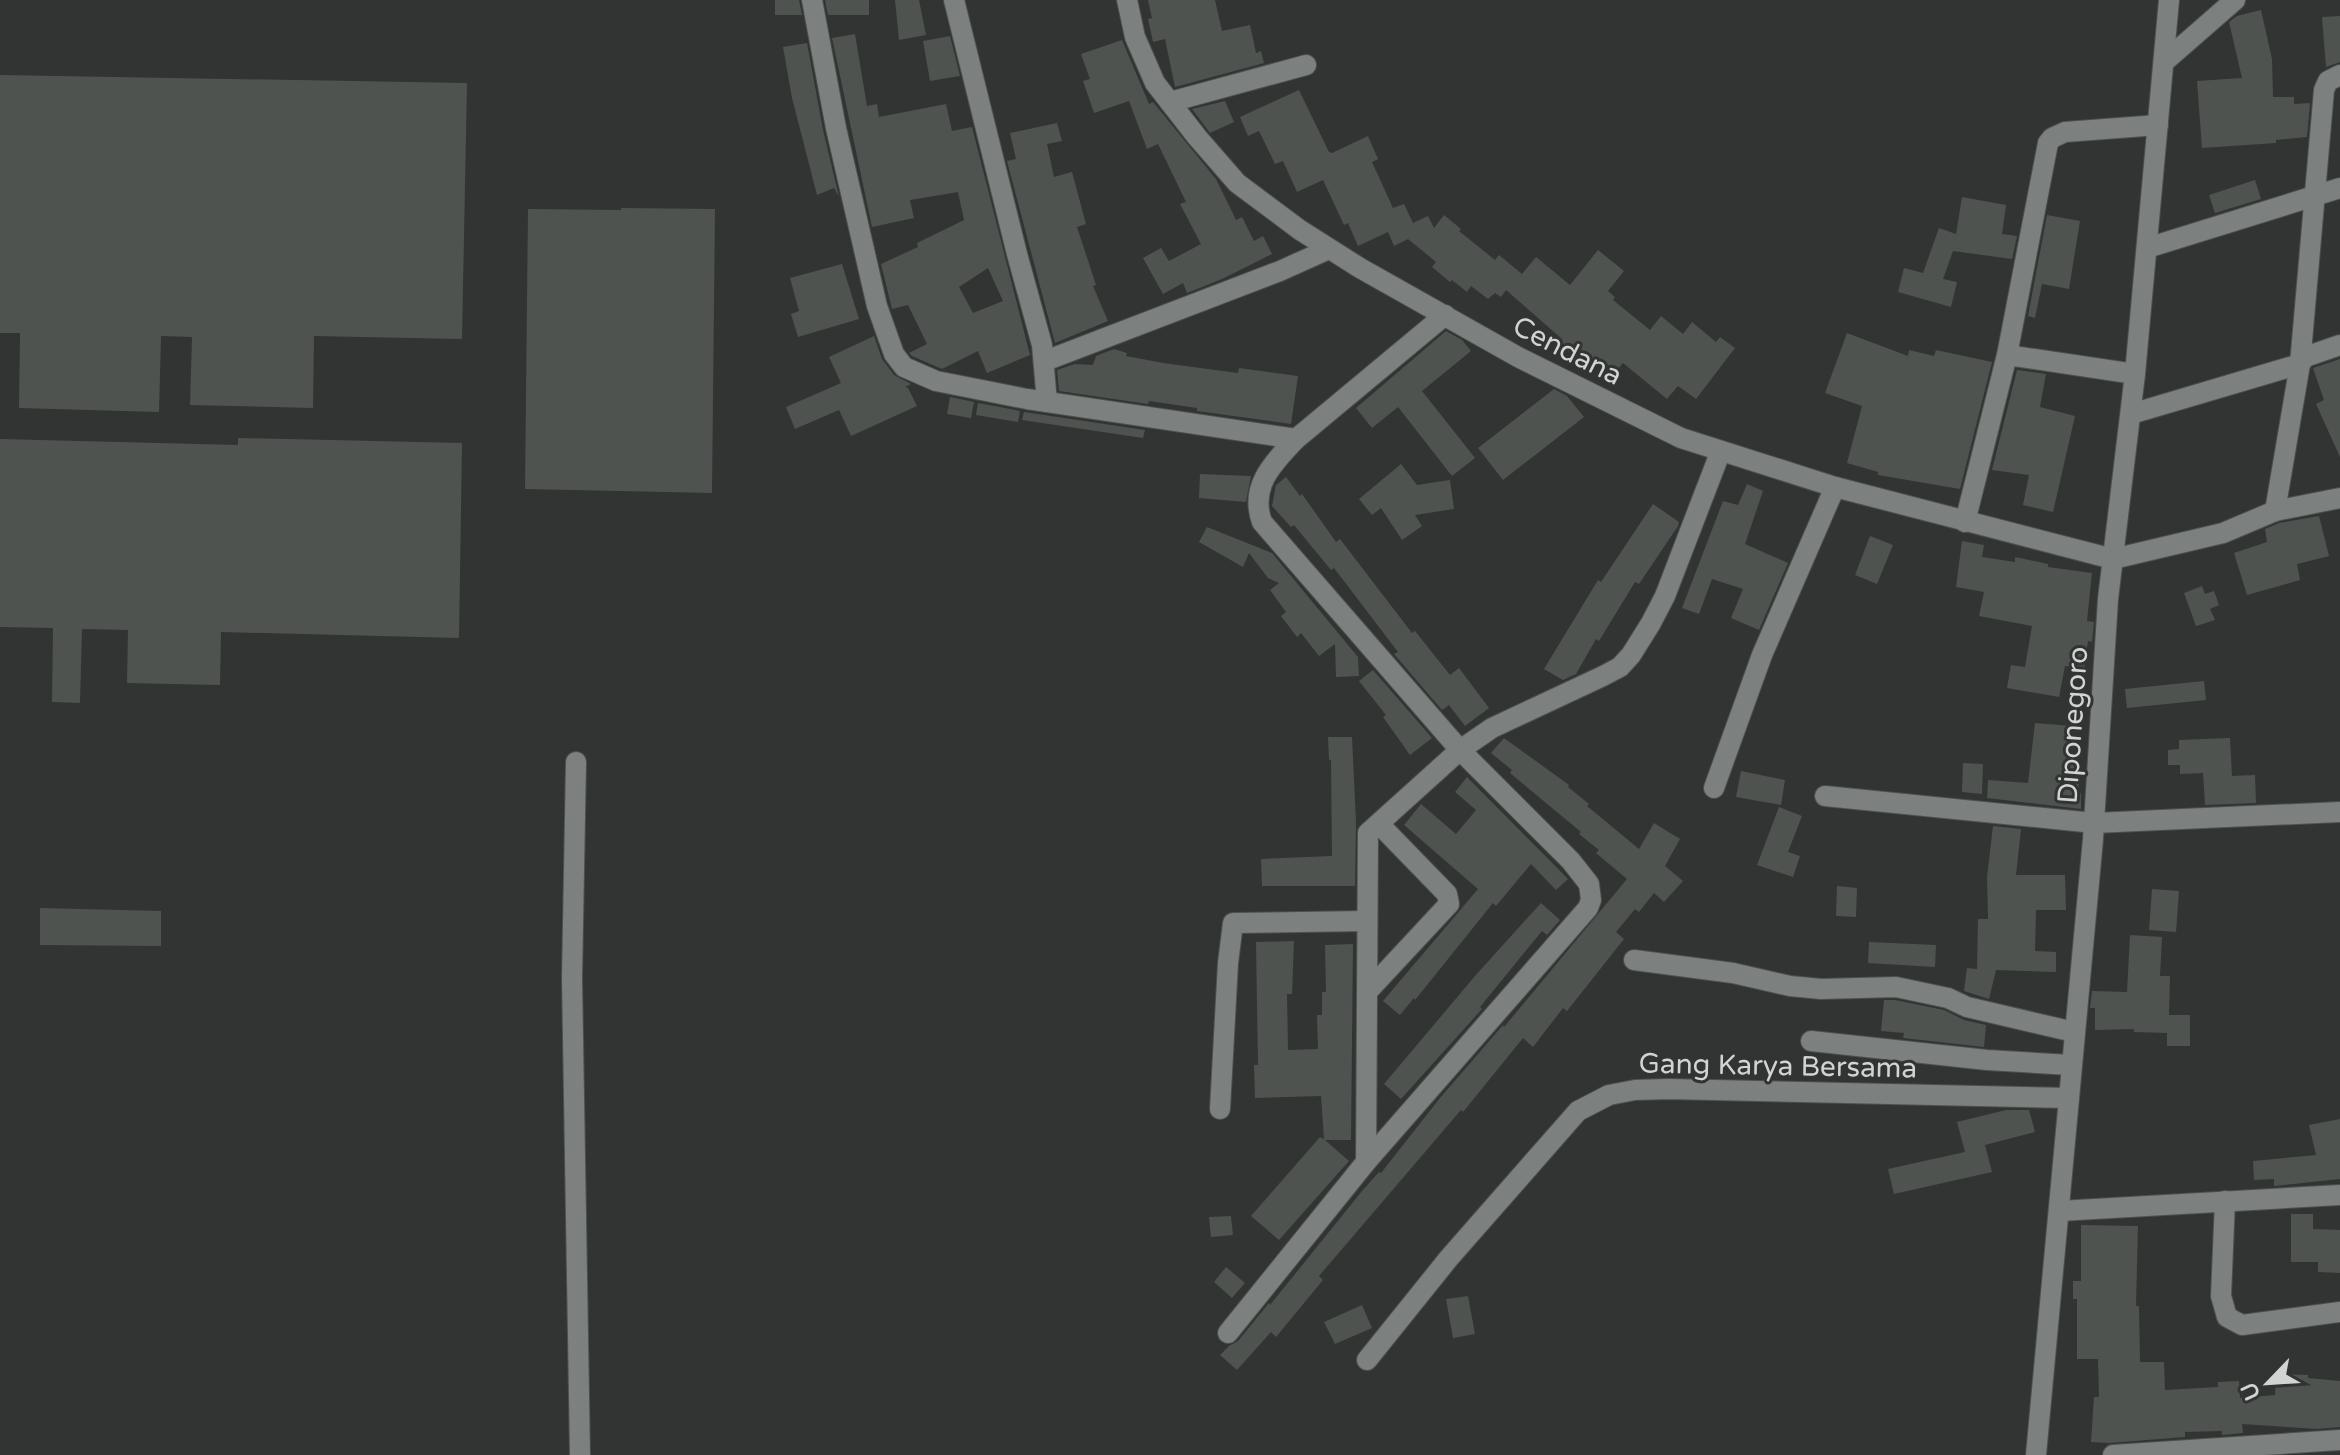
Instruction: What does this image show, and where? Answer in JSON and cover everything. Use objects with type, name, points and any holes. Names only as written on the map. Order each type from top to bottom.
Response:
[{"type":"street","points":[[812,0],[836,128],[881,323],[894,354],[904,367],[924,378],[1047,402],[1296,439]]},
{"type":"street","points":[[954,0],[1045,361],[1047,402]]},
{"type":"street","name":"Cendana","points":[[1127,0],[1144,61],[1170,102],[1237,183],[1329,249],[1518,357],[1681,438],[1720,453],[1835,487],[2113,559]]},
{"type":"street","name":"Diponegoro","points":[[2036,1455],[2094,823],[2113,559],[2131,414],[2169,0]]},
{"type":"street","points":[[2164,62],[2235,0]]},
{"type":"street","points":[[1170,102],[1306,65]]},
{"type":"street","points":[[2275,511],[2300,364],[2325,84],[2340,75]]},
{"type":"street","points":[[1965,522],[2007,355],[2048,143],[2065,132],[2158,125]]},
{"type":"street","points":[[2147,248],[2340,188]]},
{"type":"street","points":[[1045,361],[1280,271],[1329,249]]},
{"type":"street","points":[[1228,1333],[1366,1162],[1588,908],[1591,900],[1589,884],[1571,861],[1460,750],[1262,522],[1258,512],[1260,485],[1266,473],[1296,439],[1445,315]]},
{"type":"street","points":[[2131,414],[2300,364],[2305,357],[2340,345]]},
{"type":"street","points":[[2007,355],[2135,374]]},
{"type":"street","points":[[1366,1162],[1367,836],[1460,750],[1492,728],[1620,667],[1631,655],[1665,596],[1720,453]]},
{"type":"street","points":[[1714,788],[1762,655],[1835,487]]},
{"type":"street","points":[[2113,559],[2223,533],[2275,511],[2340,498]]},
{"type":"street","points":[[576,762],[572,978],[580,1455]]},
{"type":"street","points":[[1825,796],[2094,823],[2340,812]]},
{"type":"street","points":[[1367,992],[1449,902],[1447,894],[1379,824]]},
{"type":"street","points":[[1220,1109],[1233,923],[1366,921]]},
{"type":"street","points":[[1634,960],[1733,973],[1790,986],[1821,989],[1896,987],[2074,1032]]},
{"type":"street","points":[[1811,1041],[1987,1060],[2071,1065]]},
{"type":"street","name":"Gang Karya Bersama","points":[[1367,1360],[1449,1258],[1578,1111],[1609,1095],[1668,1089],[2069,1098]]},
{"type":"street","points":[[2059,1211],[2340,1195]]},
{"type":"street","points":[[2225,1201],[2221,1296],[2227,1317],[2242,1325],[2340,1312]]},
{"type":"street","points":[[2113,1455],[2340,1440]]},
{"type":"building","points":[[775,0],[799,0],[802,15],[775,15]]},
{"type":"building","points":[[825,0],[869,0],[869,15],[828,15]]},
{"type":"building","points":[[895,0],[919,0],[926,35],[899,40]]},
{"type":"building","points":[[1148,0],[1215,0],[1222,31],[1250,25],[1256,53],[1261,51],[1264,63],[1175,87],[1165,39],[1153,42]]},
{"type":"building","points":[[2261,10],[2272,59],[2273,97],[2294,97],[2294,104],[2310,103],[2307,137],[2276,140],[2276,143],[2202,148],[2197,81],[2242,78],[2229,22],[2237,16]]},
{"type":"building","points":[[2340,16],[2340,62],[2326,67],[2322,17]]},
{"type":"building","points":[[855,34],[867,106],[877,104],[879,117],[946,104],[952,131],[972,127],[1030,355],[987,373],[978,351],[942,369],[909,353],[927,344],[908,305],[892,309],[881,264],[964,220],[958,192],[910,200],[914,218],[872,227],[832,38]],"holes":[[[988,268],[1003,301],[973,313],[959,287]]]},
{"type":"building","points":[[950,36],[960,76],[930,81],[923,41]]},
{"type":"building","points":[[1122,40],[1149,104],[1153,102],[1216,179],[1236,220],[1242,217],[1254,241],[1263,236],[1272,254],[1187,293],[1183,283],[1163,294],[1143,258],[1161,248],[1169,261],[1201,244],[1180,204],[1186,202],[1158,144],[1147,149],[1129,101],[1094,113],[1083,81],[1090,79],[1081,54]]},
{"type":"building","points":[[807,43],[839,197],[834,188],[817,195],[792,98],[783,47]]},
{"type":"building","points":[[0,75],[467,83],[462,339],[314,336],[313,408],[190,405],[192,337],[161,336],[159,412],[19,408],[20,333],[0,333]]},
{"type":"building","points":[[1299,90],[1329,152],[1368,136],[1378,159],[1372,162],[1393,208],[1404,204],[1413,223],[1428,216],[1434,228],[1444,215],[1495,260],[1499,255],[1522,274],[1536,257],[1570,285],[1598,250],[1624,271],[1608,291],[1615,297],[1613,300],[1650,330],[1661,316],[1683,334],[1692,322],[1716,342],[1720,337],[1735,348],[1696,399],[1678,386],[1667,399],[1623,363],[1612,376],[1575,346],[1570,353],[1558,344],[1562,339],[1506,290],[1501,297],[1495,293],[1488,299],[1471,286],[1467,292],[1452,280],[1450,282],[1432,267],[1436,262],[1408,239],[1394,246],[1388,232],[1358,246],[1348,223],[1344,225],[1323,180],[1297,192],[1283,161],[1275,164],[1259,131],[1248,136],[1240,117]]},
{"type":"building","points":[[1225,101],[1234,122],[1210,133],[1192,109]]},
{"type":"building","points":[[1057,123],[1062,141],[1047,144],[1054,177],[1072,172],[1086,224],[1077,227],[1096,285],[1093,286],[1108,321],[1055,343],[1007,161],[1016,159],[1010,133]]},
{"type":"building","points":[[2255,180],[2261,199],[2215,213],[2209,195]]},
{"type":"building","points":[[1962,197],[2006,205],[2002,234],[2017,236],[2012,259],[1953,251],[1943,279],[1957,282],[1951,307],[1898,292],[1904,268],[1923,273],[1939,228],[1956,234]]},
{"type":"building","points":[[528,209],[715,209],[712,493],[525,489]]},
{"type":"building","points":[[2047,215],[2080,221],[2069,289],[2042,284],[2035,318],[2028,316]]},
{"type":"building","points":[[842,264],[859,319],[798,337],[791,314],[799,311],[790,278]]},
{"type":"building","points":[[1446,331],[1462,340],[1471,351],[1422,391],[1475,458],[1452,476],[1398,407],[1372,428],[1356,408]]},
{"type":"building","points":[[1847,333],[1908,356],[1909,350],[1934,356],[1936,350],[1992,362],[1960,489],[1878,475],[1878,472],[1847,463],[1862,406],[1825,393]]},
{"type":"building","points":[[874,336],[882,359],[894,375],[911,384],[905,387],[917,406],[851,436],[839,410],[795,429],[786,407],[841,383],[829,357]]},
{"type":"building","points":[[1114,349],[1127,353],[1126,356],[1163,363],[1238,373],[1239,368],[1298,376],[1291,424],[1149,401],[1148,404],[1059,391],[1057,370],[1075,364],[1093,365],[1096,356]]},
{"type":"building","points":[[2340,359],[2340,457],[2316,404],[2324,400],[2313,368]]},
{"type":"building","points":[[2017,370],[2046,374],[2040,407],[2075,416],[2053,512],[2023,505],[2029,475],[1992,470]]},
{"type":"building","points":[[1554,389],[1567,396],[1584,417],[1503,480],[1478,448]]},
{"type":"building","points":[[950,397],[974,402],[971,418],[947,414]]},
{"type":"building","points":[[978,403],[1020,411],[1018,422],[976,415]]},
{"type":"building","points":[[1024,412],[1145,430],[1143,438],[1022,420]]},
{"type":"building","points":[[238,438],[462,443],[459,638],[221,632],[220,685],[127,683],[128,630],[82,629],[80,703],[52,702],[53,628],[0,627],[0,439],[238,445]]},
{"type":"building","points":[[1401,464],[1417,485],[1450,480],[1454,509],[1415,515],[1422,526],[1402,540],[1381,508],[1372,515],[1359,499]]},
{"type":"building","points":[[1200,474],[1251,476],[1246,502],[1199,498]]},
{"type":"building","points":[[1286,477],[1336,542],[1340,539],[1412,633],[1415,631],[1450,675],[1459,668],[1489,708],[1465,726],[1449,705],[1442,710],[1394,654],[1398,652],[1334,568],[1331,570],[1294,525],[1291,527],[1272,506],[1276,485]]},
{"type":"building","points":[[1747,484],[1763,491],[1745,544],[1788,563],[1759,630],[1731,618],[1743,589],[1712,579],[1699,614],[1682,608],[1723,501],[1738,505]]},
{"type":"building","points":[[1653,504],[1679,522],[1678,526],[1639,584],[1635,582],[1576,674],[1563,680],[1544,669],[1598,580],[1601,582]]},
{"type":"building","points":[[2319,516],[2329,556],[2297,564],[2300,580],[2247,595],[2234,553],[2267,542],[2265,529],[2279,523]]},
{"type":"building","points":[[1207,527],[1272,553],[1358,657],[1359,676],[1336,677],[1335,644],[1319,656],[1301,633],[1297,637],[1281,616],[1286,612],[1270,590],[1279,583],[1268,578],[1249,553],[1243,567],[1199,542]]},
{"type":"building","points":[[1870,536],[1893,545],[1877,584],[1855,575]]},
{"type":"building","points":[[1962,541],[1984,545],[1982,557],[2015,562],[2015,557],[2048,564],[2048,567],[2092,573],[2087,621],[2094,622],[2092,642],[2088,641],[2084,669],[2065,666],[2059,697],[2007,688],[2011,665],[2025,667],[2032,626],[1979,616],[1984,592],[1956,587]]},
{"type":"building","points":[[2202,586],[2205,594],[2214,591],[2219,605],[2210,609],[2215,620],[2196,626],[2184,593]]},
{"type":"building","points":[[1373,670],[1432,738],[1410,755],[1383,717],[1386,715],[1359,681]]},
{"type":"building","points":[[2204,681],[2206,700],[2127,708],[2125,689]]},
{"type":"building","points":[[2035,723],[2072,726],[2069,763],[2081,764],[2078,793],[2081,793],[2081,809],[1987,798],[1988,780],[2028,783]]},
{"type":"building","points":[[1328,737],[1352,737],[1355,886],[1262,886],[1261,859],[1332,856]]},
{"type":"building","points":[[1504,738],[1569,785],[1589,804],[1587,806],[1639,849],[1654,823],[1680,839],[1665,866],[1683,881],[1664,902],[1654,893],[1639,912],[1635,909],[1616,932],[1624,939],[1567,1011],[1563,1008],[1533,1047],[1523,1038],[1463,1112],[1461,1110],[1319,1276],[1323,1280],[1276,1337],[1271,1332],[1237,1370],[1220,1355],[1238,1341],[1270,1305],[1362,1191],[1381,1173],[1440,1098],[1504,1027],[1627,879],[1596,853],[1599,850],[1579,834],[1581,832],[1510,773],[1512,770],[1491,753]]},
{"type":"building","points":[[2230,738],[2232,776],[2255,775],[2256,803],[2205,805],[2203,773],[2180,774],[2180,765],[2168,765],[2168,750],[2179,749],[2179,740]]},
{"type":"building","points":[[1963,763],[1983,764],[1982,794],[1962,792]]},
{"type":"building","points":[[1741,771],[1785,780],[1781,805],[1736,797]]},
{"type":"building","points":[[1467,777],[1568,879],[1556,890],[1531,864],[1496,906],[1493,903],[1400,1015],[1383,1001],[1478,889],[1404,825],[1421,804],[1456,834],[1476,810],[1455,792]]},
{"type":"building","points":[[1779,807],[1802,816],[1788,852],[1800,856],[1793,877],[1757,865]]},
{"type":"building","points":[[1993,826],[2021,829],[2016,875],[2065,875],[2066,910],[2036,910],[2035,951],[2056,952],[2056,972],[1996,970],[1989,999],[1964,991],[1967,968],[1977,969],[1978,919],[1988,919],[1987,877]]},
{"type":"building","points":[[1837,886],[1857,888],[1856,917],[1836,916]]},
{"type":"building","points":[[2152,889],[2179,891],[2176,932],[2149,930]]},
{"type":"building","points":[[1541,903],[1560,920],[1547,935],[1542,931],[1480,1007],[1482,1009],[1401,1099],[1384,1084]]},
{"type":"building","points":[[40,908],[161,911],[161,946],[40,945]]},
{"type":"building","points":[[2130,935],[2162,937],[2160,976],[2170,976],[2169,1015],[2190,1015],[2190,1046],[2167,1046],[2167,1033],[2134,1032],[2134,1029],[2095,1030],[2095,1008],[2090,1008],[2092,991],[2127,992]]},
{"type":"building","points":[[1294,941],[1292,994],[1287,994],[1288,1050],[1318,1049],[1317,1015],[1322,1015],[1322,992],[1326,992],[1325,945],[1353,944],[1351,1140],[1325,1140],[1349,1161],[1279,1240],[1251,1216],[1320,1137],[1324,1139],[1321,1096],[1255,1098],[1254,1065],[1258,1065],[1256,942]]},
{"type":"building","points":[[1869,942],[1936,945],[1935,967],[1868,963]]},
{"type":"building","points":[[1884,1000],[1944,1010],[1964,1020],[1986,1025],[1984,1047],[1903,1038],[1904,1033],[1881,1031]]},
{"type":"building","points":[[2006,1110],[2029,1110],[2035,1132],[1985,1145],[1992,1172],[1894,1194],[1888,1169],[1965,1152],[1957,1122]]},
{"type":"building","points":[[2340,1119],[2340,1179],[2274,1186],[2274,1179],[2254,1180],[2253,1161],[2316,1155],[2309,1125]]},
{"type":"building","points":[[2291,1214],[2313,1214],[2313,1229],[2340,1230],[2340,1273],[2318,1272],[2318,1262],[2291,1262]]},
{"type":"building","points":[[1231,1216],[1233,1235],[1211,1237],[1209,1217]]},
{"type":"building","points":[[2081,1225],[2138,1226],[2136,1306],[2139,1306],[2140,1362],[2164,1362],[2165,1390],[2218,1387],[2218,1382],[2239,1381],[2240,1398],[2275,1395],[2276,1374],[2308,1375],[2308,1378],[2340,1381],[2340,1427],[2317,1429],[2242,1424],[2243,1433],[2185,1432],[2185,1437],[2091,1442],[2094,1397],[2099,1397],[2098,1359],[2077,1359],[2077,1299],[2073,1299],[2073,1281],[2081,1281]]},
{"type":"building","points":[[1226,1267],[1245,1283],[1232,1298],[1214,1282]]},
{"type":"building","points":[[1468,1296],[1475,1334],[1453,1338],[1446,1299]]},
{"type":"building","points":[[1362,1305],[1372,1328],[1335,1344],[1324,1322]]}]
